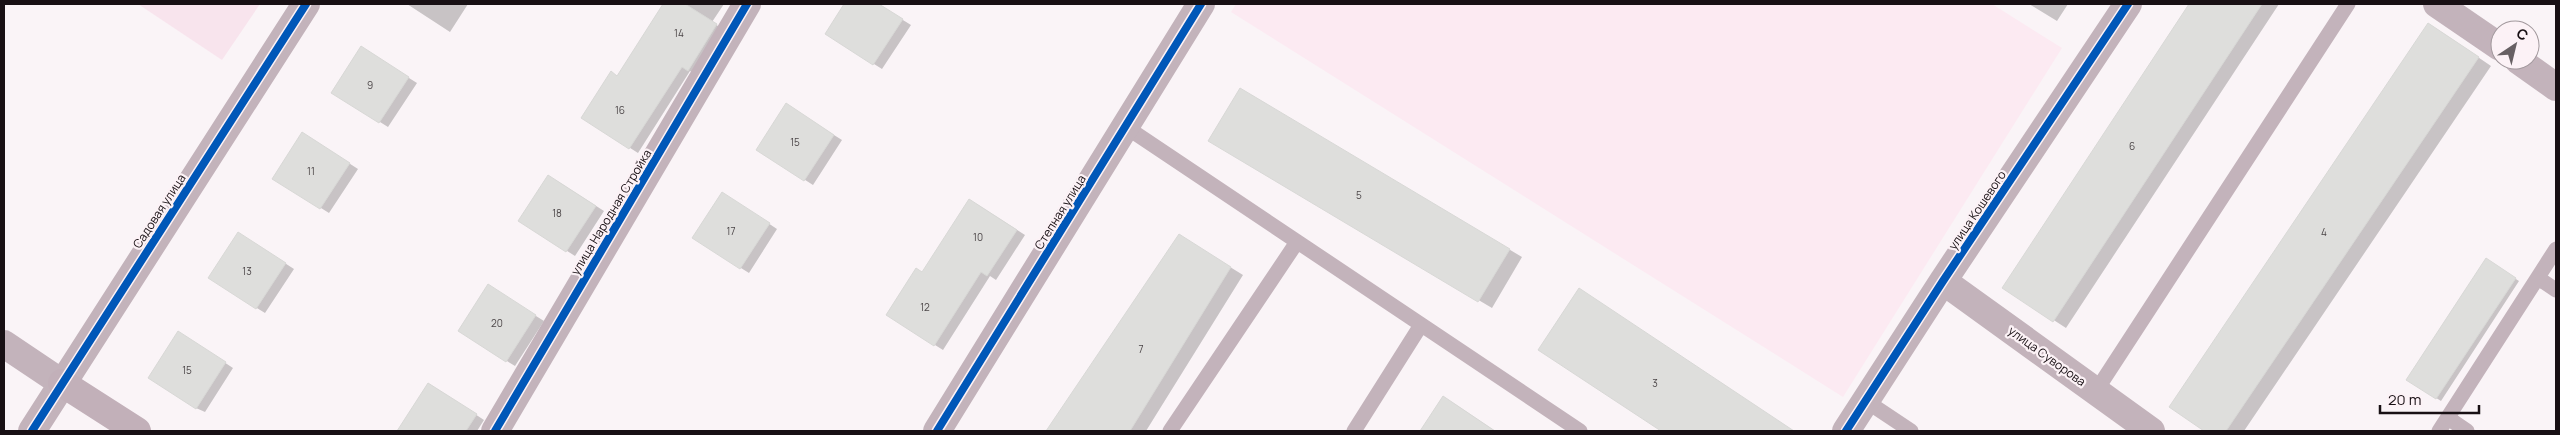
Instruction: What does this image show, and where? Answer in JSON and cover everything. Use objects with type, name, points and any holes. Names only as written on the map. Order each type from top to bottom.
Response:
[{"type":"street","name":"Садовая улица","points":[[32,431],[306,4]]},
{"type":"street","name":"улица Народная Стройка","points":[[495,431],[747,4]]},
{"type":"street","name":"Степная улица","points":[[937,431],[1202,4]]},
{"type":"street","name":"улица Кошевого","points":[[1846,431],[1943,281],[2128,4]]},
{"type":"street","points":[[2437,4],[2490,40]]},
{"type":"street","points":[[2533,70],[2556,86]]},
{"type":"street","name":"улица Суворова","points":[[1943,281],[2151,431]]},
{"type":"street","points":[[4,344],[137,431]]},
{"type":"lane","points":[[2096,391],[2348,4]]},
{"type":"lane","points":[[1126,127],[1580,431]]},
{"type":"lane","points":[[1170,431],[1297,242]]},
{"type":"lane","points":[[2467,431],[2444,425],[2556,249]]},
{"type":"lane","points":[[2538,278],[2556,290]]},
{"type":"lane","points":[[1354,431],[1421,325]]},
{"type":"lane","points":[[1866,401],[1911,431]]},
{"type":"shaded area","points":[[138,4],[260,4],[222,60]]},
{"type":"shaded area","points":[[1236,4],[1992,4],[2062,48],[1843,397],[1231,12]]},
{"type":"building","points":[[663,4],[685,4],[717,24],[688,71],[682,67],[629,149],[581,118],[611,71],[617,76]]},
{"type":"building","points":[[844,4],[879,4],[903,19],[873,65],[825,34]]},
{"type":"building","points":[[2189,4],[2262,4],[2053,322],[2002,288]]},
{"type":"building","points":[[2428,23],[2479,57],[2226,431],[2204,431],[2169,407]]},
{"type":"building","points":[[361,46],[409,77],[379,123],[331,93]]},
{"type":"building","points":[[1240,88],[1510,249],[1478,302],[1208,141]]},
{"type":"building","points":[[786,103],[834,135],[804,181],[756,150]]},
{"type":"building","points":[[302,132],[350,163],[320,209],[272,179]]},
{"type":"building","points":[[548,175],[596,206],[566,252],[518,221]]},
{"type":"building","points":[[722,192],[770,223],[740,269],[692,238]]},
{"type":"building","points":[[969,199],[1017,230],[987,276],[981,272],[934,346],[886,315],[916,268],[922,272]]},
{"type":"building","points":[[238,232],[286,263],[256,309],[208,278]]},
{"type":"building","points":[[1179,234],[1231,267],[1130,431],[1046,431]]},
{"type":"building","points":[[2486,258],[2516,278],[2436,399],[2406,380]]},
{"type":"building","points":[[488,284],[536,315],[506,362],[458,331]]},
{"type":"building","points":[[1579,288],[1794,431],[1661,431],[1538,350]]},
{"type":"building","points":[[178,331],[226,362],[196,409],[148,378]]},
{"type":"building","points":[[428,383],[477,414],[466,431],[397,431]]},
{"type":"building","points":[[1443,396],[1495,431],[1420,431]]},
{"type":"cycle path","points":[[32,431],[306,4]]},
{"type":"cycle path","points":[[495,431],[747,4]]},
{"type":"cycle path","points":[[937,431],[1201,4]]},
{"type":"cycle path","points":[[1846,431],[1943,281],[2128,4]]}]
